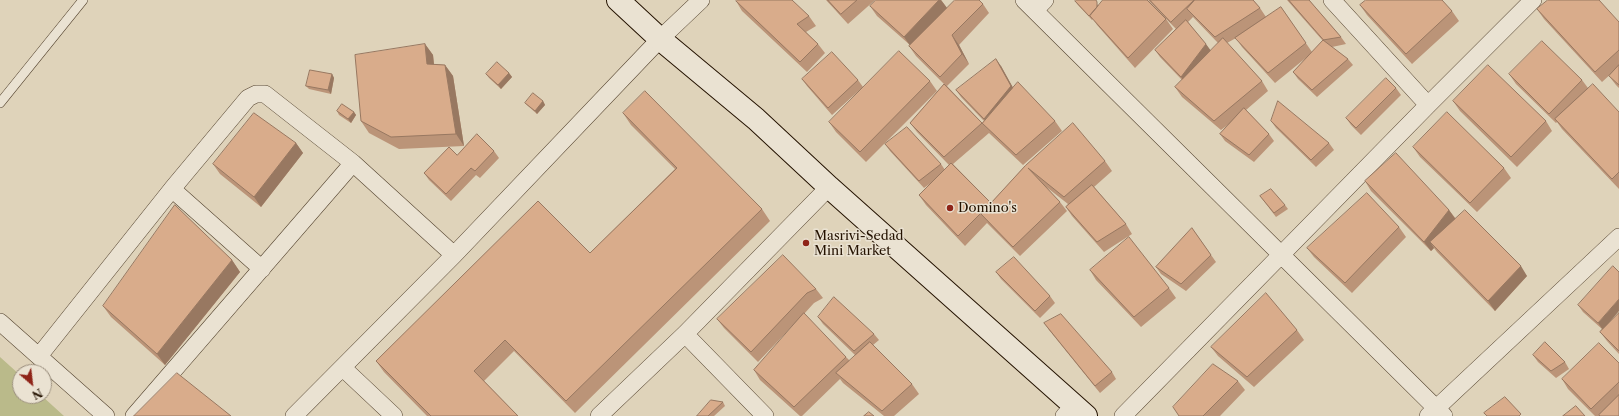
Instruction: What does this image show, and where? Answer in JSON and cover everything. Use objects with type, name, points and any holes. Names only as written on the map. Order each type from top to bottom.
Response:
[{"type":"street","points":[[618,0],[660,39],[756,119],[1074,413]]},
{"type":"street","points":[[294,416],[454,255],[660,39],[701,0]]},
{"type":"street","points":[[1332,0],[1428,105]]},
{"type":"street","points":[[1123,416],[1529,1]]},
{"type":"street","points":[[1035,3],[1436,413],[1619,237]]},
{"type":"street","points":[[39,356],[172,189],[248,98],[256,94],[266,94],[353,163],[454,255]]},
{"type":"street","points":[[134,416],[192,347],[262,269],[353,163]]},
{"type":"street","points":[[598,416],[685,334],[829,188]]},
{"type":"street","points":[[172,189],[262,269]]},
{"type":"street","points":[[0,322],[106,416]]},
{"type":"street","points":[[685,334],[765,416]]},
{"type":"street","points":[[343,368],[394,416]]},
{"type":"lane","points":[[0,103],[83,0]]},
{"type":"green space","points":[[0,357],[12,368],[12,404],[51,404],[64,416],[0,416]]},
{"type":"building","points":[[792,0],[809,16],[797,24],[818,44],[800,62],[736,1]]},
{"type":"building","points":[[828,0],[857,0],[841,14]]},
{"type":"building","points":[[876,0],[939,0],[904,37],[870,6]]},
{"type":"building","points":[[955,0],[979,0],[983,4],[952,35],[962,54],[940,77],[909,46]]},
{"type":"building","points":[[1096,0],[1097,7],[1089,16],[1075,1]]},
{"type":"building","points":[[1103,0],[1147,0],[1166,19],[1128,58],[1090,16]]},
{"type":"building","points":[[1150,0],[1194,0],[1171,22]]},
{"type":"building","points":[[1195,0],[1253,0],[1260,8],[1215,37],[1187,9]]},
{"type":"building","points":[[1289,0],[1309,0],[1341,37],[1323,40]]},
{"type":"building","points":[[1366,0],[1442,0],[1452,11],[1406,54],[1360,5]]},
{"type":"building","points":[[1548,0],[1599,0],[1619,22],[1619,50],[1595,72],[1537,9]]},
{"type":"building","points":[[1281,7],[1306,43],[1268,73],[1235,38]]},
{"type":"building","points":[[1186,20],[1206,44],[1181,77],[1155,50]]},
{"type":"building","points":[[1223,38],[1262,81],[1214,121],[1175,87]]},
{"type":"building","points":[[1323,40],[1348,59],[1312,90],[1293,72]]},
{"type":"building","points":[[1542,41],[1582,80],[1549,114],[1509,74]]},
{"type":"building","points":[[425,44],[427,64],[445,65],[456,134],[391,137],[361,121],[355,55]]},
{"type":"building","points":[[899,51],[930,81],[860,152],[829,122]]},
{"type":"building","points":[[832,52],[858,80],[828,108],[802,79]]},
{"type":"building","points":[[996,59],[1011,86],[984,119],[956,90]]},
{"type":"building","points":[[497,62],[509,73],[498,85],[486,74]]},
{"type":"building","points":[[1488,65],[1546,121],[1511,157],[1453,101]]},
{"type":"building","points":[[1619,65],[1619,85],[1609,76]]},
{"type":"building","points":[[310,70],[332,74],[328,90],[306,86]]},
{"type":"building","points":[[1386,78],[1396,88],[1356,128],[1346,118]]},
{"type":"building","points":[[1018,82],[1055,121],[1016,155],[982,123]]},
{"type":"building","points":[[944,84],[982,123],[944,157],[910,123]]},
{"type":"building","points":[[1593,84],[1619,112],[1619,172],[1612,179],[1555,119]]},
{"type":"building","points":[[645,91],[762,209],[566,401],[505,340],[474,371],[518,416],[431,416],[376,361],[538,201],[590,253],[677,168],[623,113]]},
{"type":"building","points":[[533,93],[543,101],[535,111],[525,103]]},
{"type":"building","points":[[1278,101],[1329,143],[1311,160],[1271,121]]},
{"type":"building","points":[[342,104],[354,112],[348,119],[337,111]]},
{"type":"building","points":[[1244,108],[1269,134],[1249,155],[1220,134]]},
{"type":"building","points":[[1447,112],[1504,168],[1470,203],[1413,147]]},
{"type":"building","points":[[254,113],[296,143],[254,197],[213,164]]},
{"type":"building","points":[[1073,123],[1105,161],[1064,197],[1028,168],[1060,202],[1013,247],[981,214],[986,208],[958,236],[919,195],[951,163],[991,203],[1025,166]]},
{"type":"building","points":[[907,127],[941,164],[919,181],[885,144]]},
{"type":"building","points":[[477,134],[494,151],[475,171],[471,168],[446,194],[424,173],[449,147],[457,155]]},
{"type":"building","points":[[1396,153],[1449,210],[1424,242],[1365,181]]},
{"type":"building","points":[[1092,185],[1126,224],[1097,242],[1066,207]]},
{"type":"building","points":[[1271,189],[1285,205],[1274,213],[1260,196]]},
{"type":"building","points":[[1367,193],[1399,227],[1345,283],[1307,248]]},
{"type":"building","points":[[175,205],[232,260],[157,354],[103,306]]},
{"type":"building","points":[[1465,210],[1521,266],[1488,301],[1430,242]]},
{"type":"building","points":[[1192,228],[1211,255],[1181,284],[1156,267]]},
{"type":"building","points":[[1129,237],[1169,288],[1134,317],[1090,270]]},
{"type":"building","points":[[783,255],[816,289],[807,293],[751,352],[717,319]]},
{"type":"building","points":[[1014,257],[1050,296],[1035,311],[996,272]]},
{"type":"building","points":[[1613,266],[1619,272],[1619,299],[1598,323],[1578,305]]},
{"type":"building","points":[[1266,293],[1297,330],[1247,377],[1211,347]]},
{"type":"building","points":[[834,297],[874,334],[854,351],[818,317]]},
{"type":"building","points":[[804,313],[846,357],[794,407],[754,370]]},
{"type":"building","points":[[1619,313],[1619,351],[1600,332]]},
{"type":"building","points":[[1061,314],[1112,372],[1095,386],[1044,323]]},
{"type":"building","points":[[870,342],[912,384],[882,411],[836,373]]},
{"type":"building","points":[[1545,342],[1565,362],[1551,371],[1533,355]]},
{"type":"building","points":[[1599,343],[1619,363],[1619,382],[1591,409],[1562,379]]},
{"type":"building","points":[[1213,364],[1238,381],[1203,416],[1179,416],[1173,407]]},
{"type":"building","points":[[177,373],[231,416],[134,416]]},
{"type":"building","points":[[1619,395],[1619,416],[1600,416],[1599,415]]},
{"type":"building","points":[[1505,397],[1521,414],[1519,416],[1487,416],[1484,413]]},
{"type":"building","points":[[711,400],[723,402],[708,416],[697,416]]},
{"type":"building","points":[[1576,406],[1585,416],[1563,416]]},
{"type":"building","points":[[869,412],[874,416],[864,416]]},
{"type":"place","name":"Domino's","points":[[950,208]]},
{"type":"place","name":"Masrivi-Sedad Mini Market","points":[[806,243]]}]
